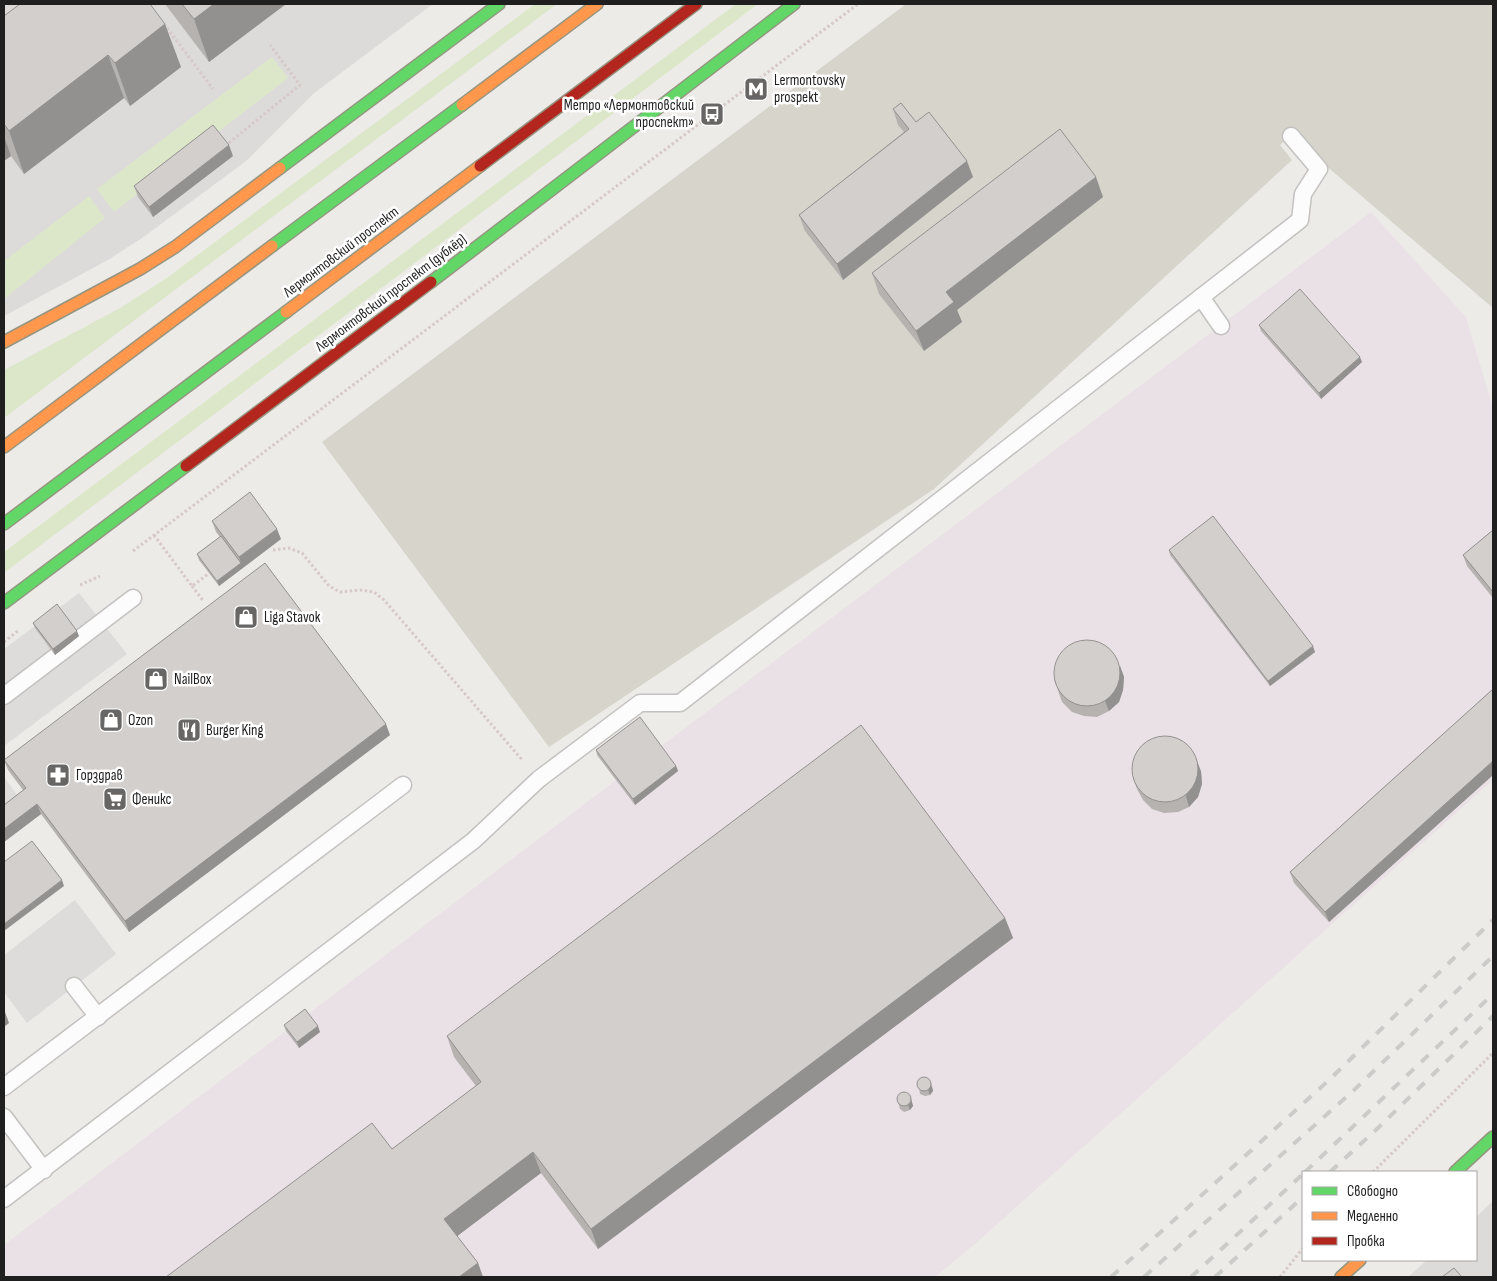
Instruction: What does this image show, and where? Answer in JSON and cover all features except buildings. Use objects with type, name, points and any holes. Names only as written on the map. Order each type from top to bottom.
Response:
[{"type":"street","points":[[4,342],[140,269],[175,247],[499,4]]},
{"type":"street","points":[[4,447],[596,4]]},
{"type":"street","name":"Лермонтовский проспект","points":[[4,524],[696,4]]},
{"type":"street","name":"Лермонтовский проспект (дублёр)","points":[[4,603],[794,4]]},
{"type":"street","points":[[1456,1171],[1493,1137]]},
{"type":"street","points":[[1341,1277],[1359,1261]]},
{"type":"lane","points":[[4,1200],[473,841],[539,779],[640,703],[680,703],[1300,220],[1303,194],[1319,169],[1291,136]]},
{"type":"lane","points":[[1201,297],[1221,326]]},
{"type":"lane","points":[[4,696],[134,598]]},
{"type":"lane","points":[[4,1087],[404,785]]},
{"type":"lane","points":[[74,986],[98,1017]]},
{"type":"lane","points":[[4,1117],[44,1170]]},
{"type":"path","points":[[133,551],[858,4]]},
{"type":"path","points":[[161,20],[214,89]]},
{"type":"path","points":[[218,151],[300,85],[270,46]]},
{"type":"path","points":[[154,535],[204,602]]},
{"type":"path","points":[[274,550],[289,548],[302,553],[329,586],[340,592],[361,590],[374,592],[384,600],[539,779]]},
{"type":"path","points":[[192,586],[217,567]]},
{"type":"path","points":[[1374,1171],[1493,1053]]},
{"type":"path","points":[[1280,1277],[1302,1249]]},
{"type":"shaded area","points":[[4,4],[433,4],[313,94],[246,161],[145,236],[108,260],[4,316]]},
{"type":"shaded area","points":[[906,4],[1493,4],[1493,308],[1291,136],[1280,145],[1292,160],[934,489],[549,747],[322,442]]},
{"type":"shaded area","points":[[1371,212],[1466,317],[1493,408],[1493,780],[976,1243],[935,1277],[4,1277],[4,1245],[616,780]]},
{"type":"shaded area","points":[[79,593],[127,654],[4,746],[4,649]]},
{"type":"shaded area","points":[[4,777],[21,800],[4,812]]},
{"type":"shaded area","points":[[75,900],[116,954],[27,1023],[4,992],[4,955]]},
{"type":"shaded area","points":[[1493,1201],[1493,1277],[1408,1277],[1426,1261],[1477,1261],[1477,1216]]},
{"type":"green space","points":[[535,4],[557,4],[4,418],[4,370],[120,308],[168,277]]},
{"type":"green space","points":[[736,4],[758,4],[4,573],[4,552]]},
{"type":"green space","points":[[272,57],[288,78],[114,212],[97,189]]},
{"type":"green space","points":[[89,196],[105,218],[4,299],[4,261]]},
{"type":"railway","points":[[1111,1277],[1328,1081],[1493,920]]},
{"type":"railway","points":[[1144,1277],[1352,1092],[1493,956]]},
{"type":"railway","points":[[1306,1171],[1493,994]]},
{"type":"railway","points":[[1331,1171],[1493,1016]]},
{"type":"railway","points":[[1191,1277],[1302,1175]]},
{"type":"railway","points":[[1215,1277],[1302,1198]]},
{"type":"traffic: fast","points":[[280,168],[499,4]]},
{"type":"traffic: fast","points":[[431,282],[794,4]]},
{"type":"traffic: fast","points":[[272,246],[462,105]]},
{"type":"traffic: fast","points":[[4,524],[286,312]]},
{"type":"traffic: fast","points":[[4,603],[186,466]]},
{"type":"traffic: fast","points":[[1456,1171],[1493,1137]]},
{"type":"traffic: slow","points":[[462,105],[597,4]]},
{"type":"traffic: slow","points":[[286,312],[480,166]]},
{"type":"traffic: slow","points":[[4,342],[140,269],[175,247],[280,168]]},
{"type":"traffic: slow","points":[[4,447],[272,246]]},
{"type":"traffic: slow","points":[[1341,1277],[1359,1261]]},
{"type":"traffic: jam","points":[[480,166],[696,4]]},
{"type":"traffic: jam","points":[[186,466],[431,282]]},
{"type":"place","name":"Lermontovsky prospekt","points":[[756,89]]},
{"type":"place","name":"Метро «Лермонтовский проспект»","points":[[712,114]]},
{"type":"place","name":"Liga Stavok","points":[[246,617]]},
{"type":"place","name":"NailBox","points":[[156,679]]},
{"type":"place","name":"Ozon","points":[[111,720]]},
{"type":"place","name":"Burger King","points":[[189,730]]},
{"type":"place","name":"Горздрав","points":[[58,775]]},
{"type":"place","name":"Феникс","points":[[115,799]]}]
